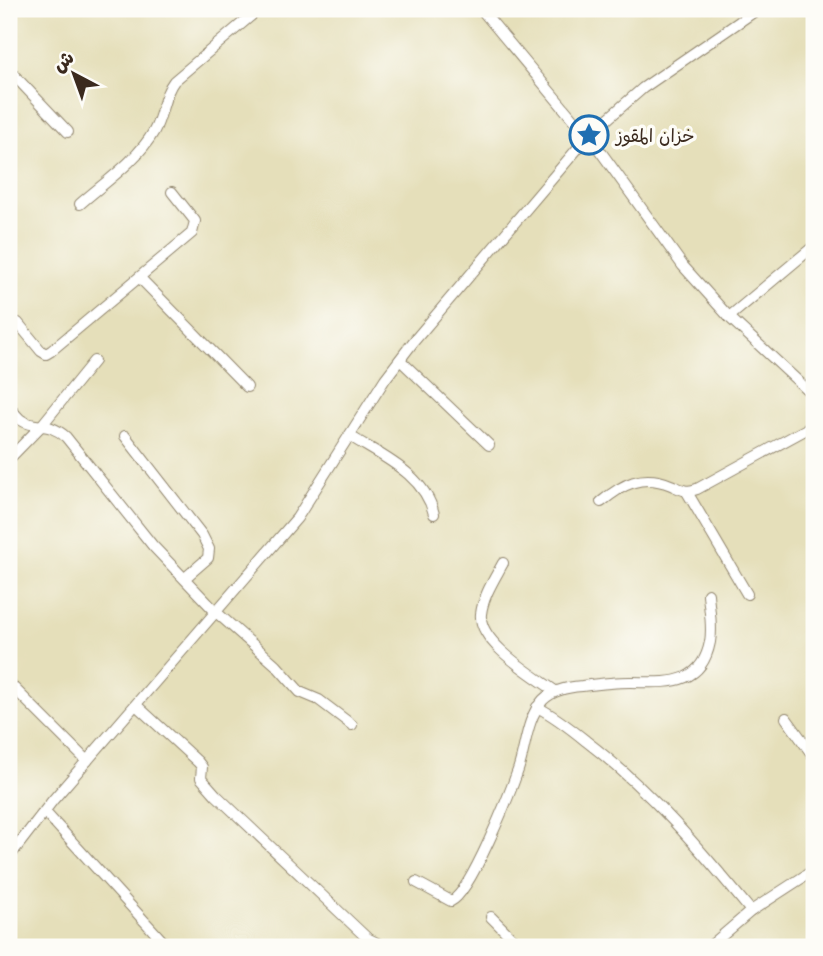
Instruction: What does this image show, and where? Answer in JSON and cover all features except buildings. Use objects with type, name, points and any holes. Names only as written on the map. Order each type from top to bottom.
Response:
[{"type":"street","points":[[80,204],[128,161],[150,137],[174,80],[259,9]]},
{"type":"street","points":[[481,9],[586,137],[669,247],[729,317],[814,396]]},
{"type":"street","points":[[9,857],[87,761],[297,518],[400,360],[586,137],[597,136],[596,129],[643,88],[758,9]]},
{"type":"street","points":[[9,69],[68,132]]},
{"type":"street","points":[[9,320],[18,323],[46,354],[140,278],[195,228],[193,217],[172,192]]},
{"type":"street","points":[[729,317],[814,246]]},
{"type":"street","points":[[140,278],[247,387]]},
{"type":"street","points":[[400,360],[489,445]]},
{"type":"street","points":[[9,459],[42,425],[94,361]]},
{"type":"street","points":[[9,407],[21,420],[29,424],[50,426],[66,436],[153,546],[216,612],[276,665],[292,686],[318,700],[352,725]]},
{"type":"street","points":[[687,492],[705,485],[814,425]]},
{"type":"street","points":[[125,436],[202,535],[209,549],[208,558],[186,578]]},
{"type":"street","points":[[350,436],[419,482],[430,500],[434,514]]},
{"type":"street","points":[[601,502],[616,490],[639,480],[659,481],[687,492],[747,594]]},
{"type":"street","points":[[503,563],[482,611],[483,625],[505,654],[555,691]]},
{"type":"street","points":[[416,882],[451,901],[462,893],[518,771],[530,722],[537,707],[555,691],[607,682],[670,683],[686,677],[697,667],[710,642],[708,594]]},
{"type":"street","points":[[9,683],[87,761]]},
{"type":"street","points":[[136,705],[198,762],[202,767],[201,778],[216,795],[367,938],[385,947]]},
{"type":"street","points":[[537,707],[557,718],[637,784],[751,911]]},
{"type":"street","points":[[786,718],[814,757]]},
{"type":"street","points":[[45,811],[168,947]]},
{"type":"street","points":[[709,947],[751,911],[814,870]]},
{"type":"street","points":[[491,917],[522,947]]},
{"type":"place","name":"خزان المقوز","points":[[589,135]]}]
